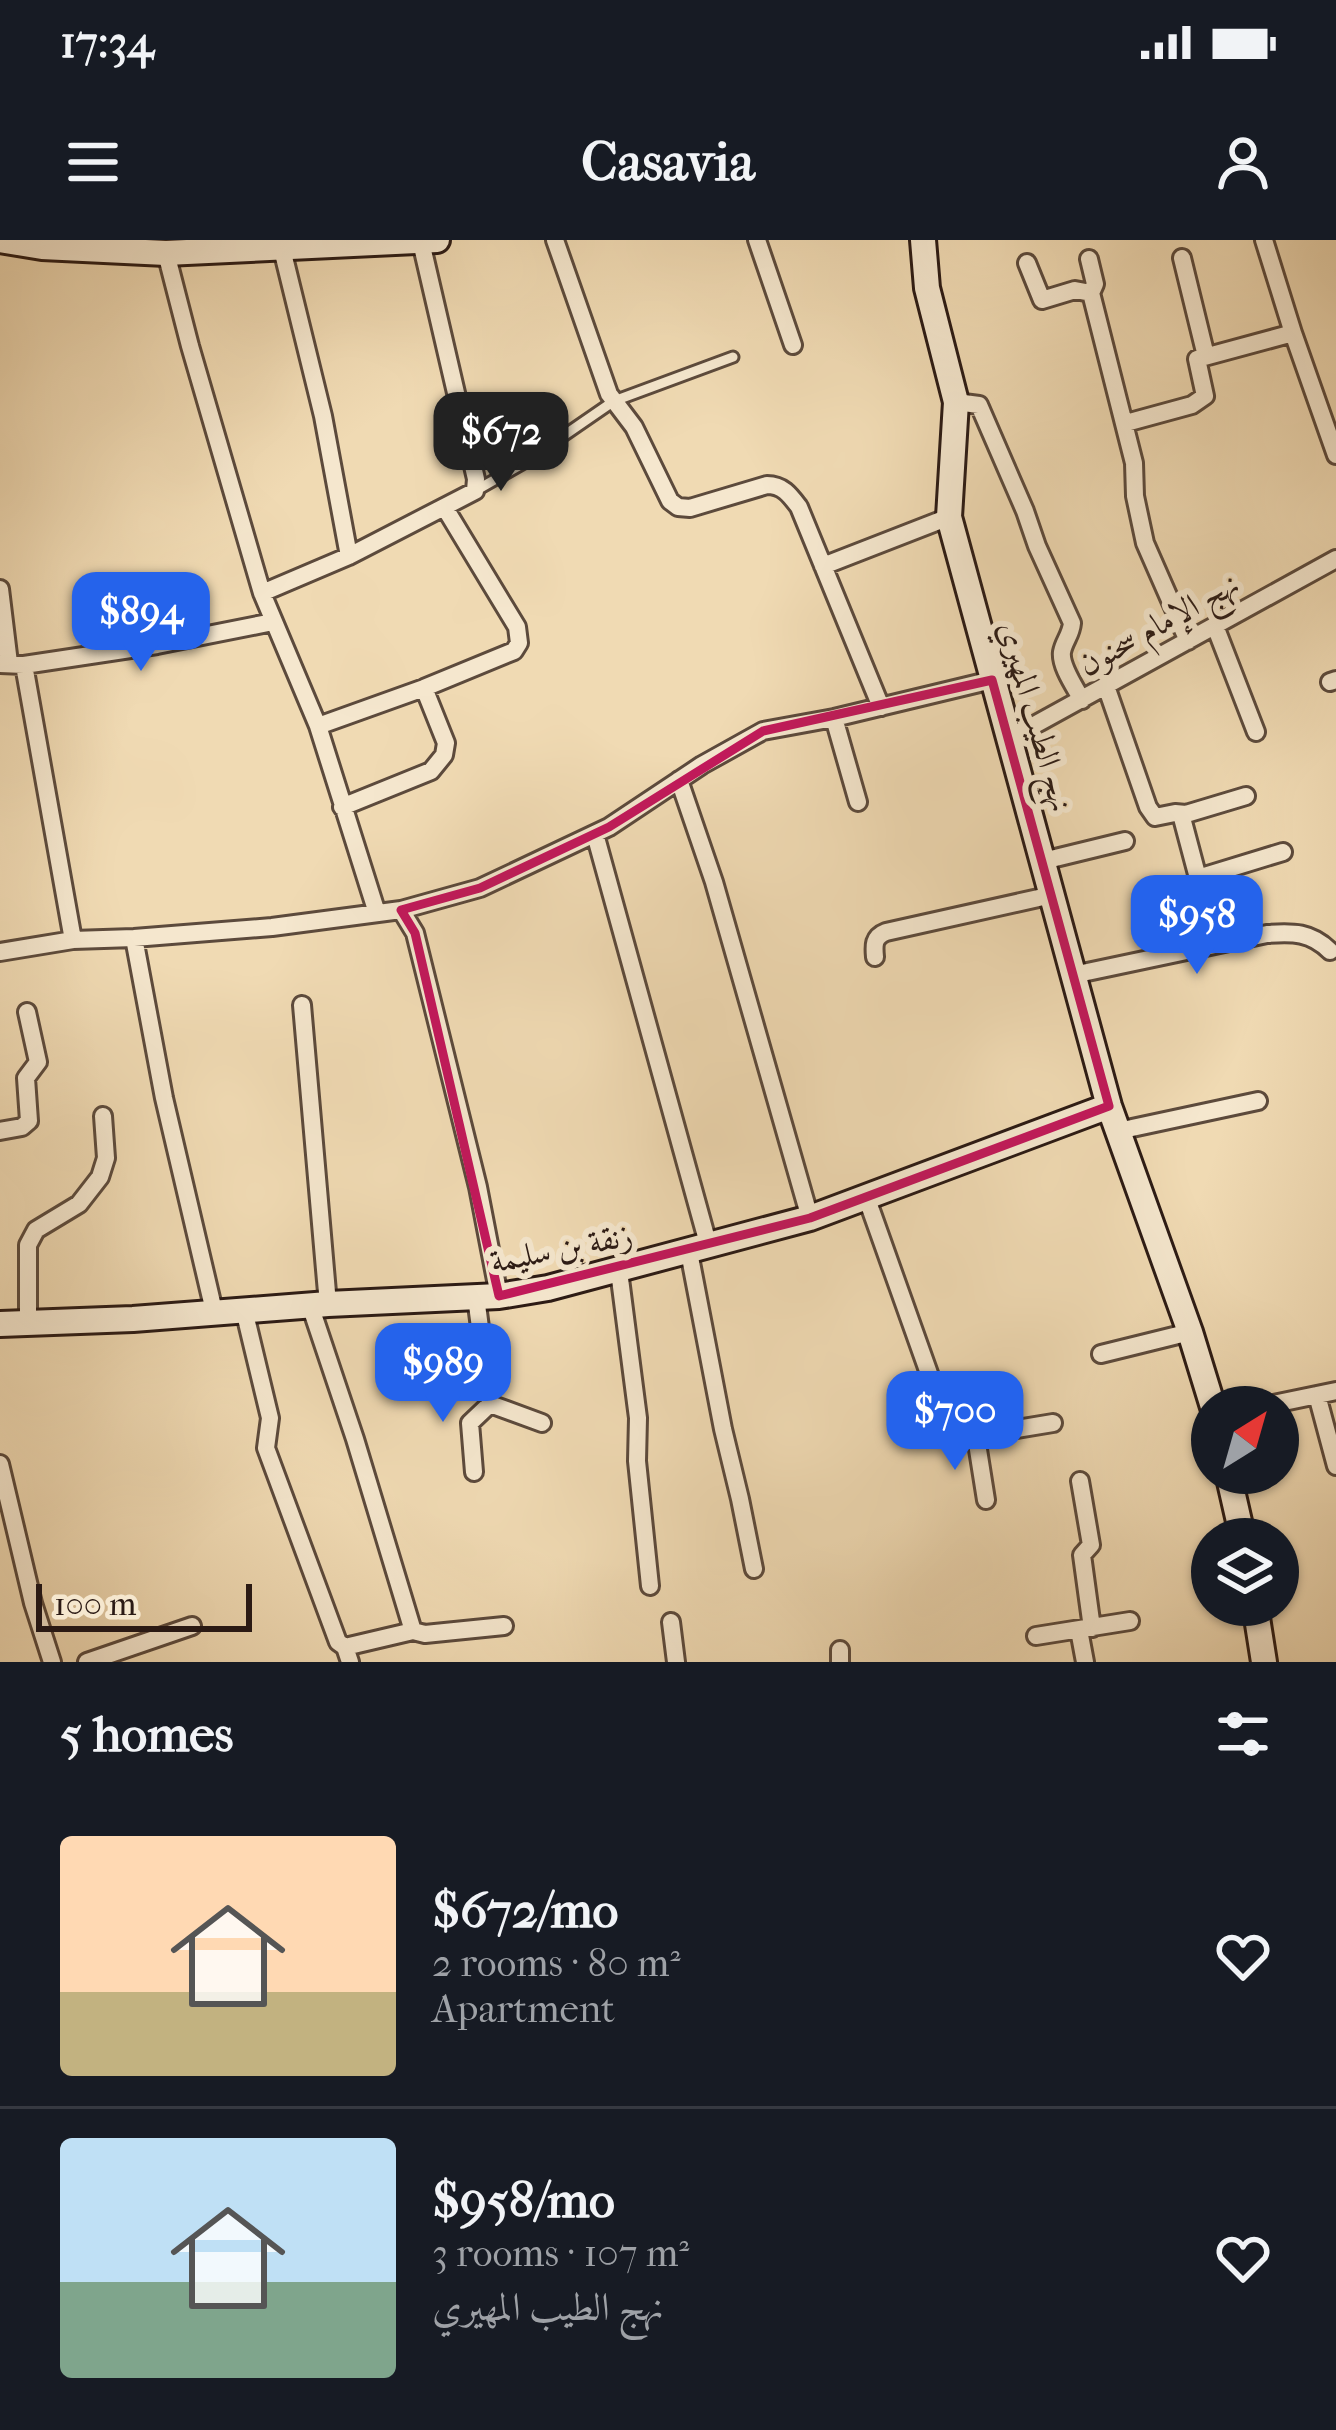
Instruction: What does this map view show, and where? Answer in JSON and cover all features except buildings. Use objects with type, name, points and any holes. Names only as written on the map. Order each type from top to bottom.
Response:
[{"type":"street","points":[[0,240],[42,247],[166,253],[282,244],[429,241],[475,491],[350,556],[262,593]]},
{"type":"street","points":[[555,240],[609,394],[634,427],[670,501],[690,508],[767,485],[788,492],[800,506],[881,707]]},
{"type":"street","points":[[757,240],[793,345]]},
{"type":"street","name":"نهج الطيب المهيري","points":[[923,240],[927,288],[956,402],[949,517],[1109,1106],[1207,1386]]},
{"type":"street","points":[[1264,240],[1293,333],[1332,428],[1336,455]]},
{"type":"street","points":[[282,244],[350,556]]},
{"type":"street","points":[[166,253],[262,593],[318,726],[376,913]]},
{"type":"street","points":[[1182,259],[1205,356]]},
{"type":"street","points":[[1090,260],[1095,284],[1090,293],[1126,423],[1145,543],[1188,641]]},
{"type":"street","points":[[1027,263],[1042,300],[1075,290],[1090,293]]},
{"type":"street","points":[[1126,423],[1192,405],[1205,396],[1197,359],[1293,333]]},
{"type":"street","points":[[956,402],[979,405],[1072,622],[1062,658],[1082,700]]},
{"type":"street","points":[[318,726],[514,651],[519,643],[517,627],[445,508]]},
{"type":"street","points":[[823,566],[949,517]]},
{"type":"street","name":"نهج الإمام سحنون","points":[[1009,740],[1336,559]]},
{"type":"street","points":[[0,589],[11,664],[73,940]]},
{"type":"street","points":[[11,664],[157,645],[273,622]]},
{"type":"street","points":[[1215,626],[1256,732]]},
{"type":"street","points":[[0,952],[73,940],[272,928],[401,910],[480,888],[595,834],[763,731],[992,680]]},
{"type":"street","points":[[1106,686],[1155,817],[1186,814],[1246,796]]},
{"type":"street","points":[[342,807],[431,771],[440,761],[446,743],[424,688]]},
{"type":"street","points":[[834,718],[858,802]]},
{"type":"street","points":[[680,780],[811,1218]]},
{"type":"street","points":[[1181,814],[1198,878],[1283,852]]},
{"type":"street","points":[[595,834],[699,1249],[723,1429],[754,1569]]},
{"type":"street","points":[[1043,861],[1125,841]]},
{"type":"street","points":[[875,958],[875,941],[886,932],[1052,895]]},
{"type":"street","points":[[401,910],[416,933],[478,1187],[490,1404],[470,1423],[474,1472]]},
{"type":"street","points":[[1073,975],[1267,934],[1308,935],[1330,951]]},
{"type":"street","points":[[134,938],[164,1098],[214,1311]]},
{"type":"street","points":[[302,1005],[319,1304],[413,1631]]},
{"type":"street","points":[[0,1131],[29,1121],[26,1078],[38,1062],[26,1012]]},
{"type":"street","points":[[1118,1131],[1258,1101]]},
{"type":"street","name":"زنقة بن سليمة","points":[[0,1324],[487,1296],[548,1288],[811,1218],[1109,1106]]},
{"type":"street","points":[[28,1323],[28,1245],[36,1230],[79,1204],[100,1177],[106,1158],[103,1116]]},
{"type":"street","points":[[867,1199],[947,1424],[964,1438],[1053,1423]]},
{"type":"street","points":[[620,1271],[638,1418],[637,1461],[650,1586]]},
{"type":"street","points":[[244,1310],[270,1418],[266,1448],[338,1642],[348,1654],[413,1631],[504,1626]]},
{"type":"street","points":[[1101,1354],[1190,1332]]},
{"type":"street","points":[[1299,1399],[1336,1391]]},
{"type":"street","points":[[1317,1395],[1336,1466]]},
{"type":"street","points":[[490,1404],[542,1423]]},
{"type":"street","points":[[976,1437],[986,1500]]},
{"type":"street","points":[[0,1464],[4,1502],[52,1662]]},
{"type":"street","points":[[1080,1481],[1091,1545],[1082,1555],[1085,1662]]},
{"type":"street","points":[[1036,1636],[1130,1621]]},
{"type":"street","points":[[670,1622],[676,1662]]},
{"type":"street","points":[[87,1662],[192,1626]]},
{"type":"street","points":[[1258,1626],[1264,1662]]},
{"type":"lane","points":[[475,491],[614,401],[733,357]]},
{"type":"highlighted area","points":[[992,680],[1109,1106],[810,1218],[499,1296],[415,933],[401,910],[480,888],[609,827],[763,731]]}]
